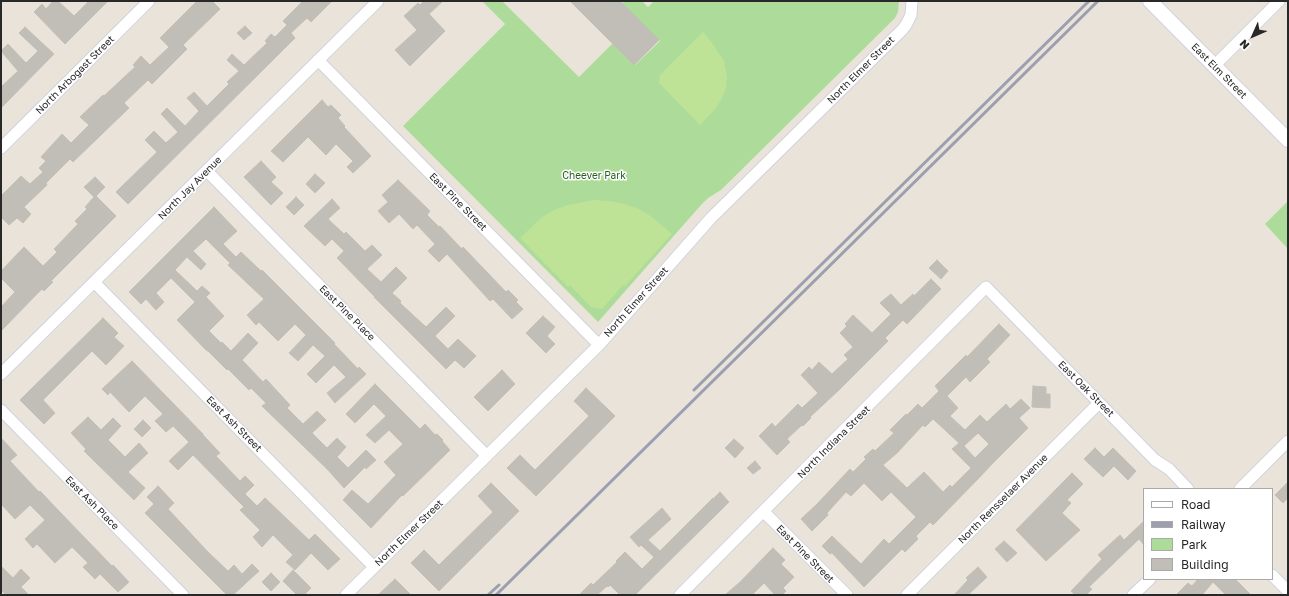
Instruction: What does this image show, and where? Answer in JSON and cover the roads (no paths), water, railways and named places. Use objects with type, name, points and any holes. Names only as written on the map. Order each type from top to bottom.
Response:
[{"type":"street","name":"North Arbogast Street","points":[[1,148],[149,1]]},
{"type":"street","name":"North Jay Avenue","points":[[1,374],[378,1]]},
{"type":"street","name":"North Elmer Street","points":[[346,595],[599,344],[711,218],[902,30],[911,15],[912,1]]},
{"type":"street","name":"East Elm Street","points":[[1150,1],[1288,140]]},
{"type":"street","points":[[1214,66],[1278,1]]},
{"type":"street","name":"East Pine Street","points":[[318,60],[599,344]]},
{"type":"street","name":"East Pine Place","points":[[207,171],[487,456]]},
{"type":"street","name":"East Ash Street","points":[[94,282],[374,567]]},
{"type":"street","name":"East Oak Street","points":[[986,288],[1156,460],[1169,469],[1187,488]]},
{"type":"street","name":"North Indiana Street","points":[[680,595],[986,288]]},
{"type":"street","name":"North Rensselaer Avenue","points":[[907,595],[1099,403]]},
{"type":"street","name":"East Ash Place","points":[[1,410],[183,595]]},
{"type":"street","points":[[1241,488],[1288,441]]},
{"type":"street","name":"East Pine Street","points":[[764,512],[847,595]]},
{"type":"street","points":[[1273,576],[1288,591]]},
{"type":"street","points":[[1133,595],[1149,580]]},
{"type":"railway","points":[[694,390],[1089,1]]},
{"type":"railway","points":[[496,595],[1098,1]]},
{"type":"railway","points":[[488,595],[499,585]]},
{"type":"park label","name":"Cheever Park","points":[[594,176]]}]
